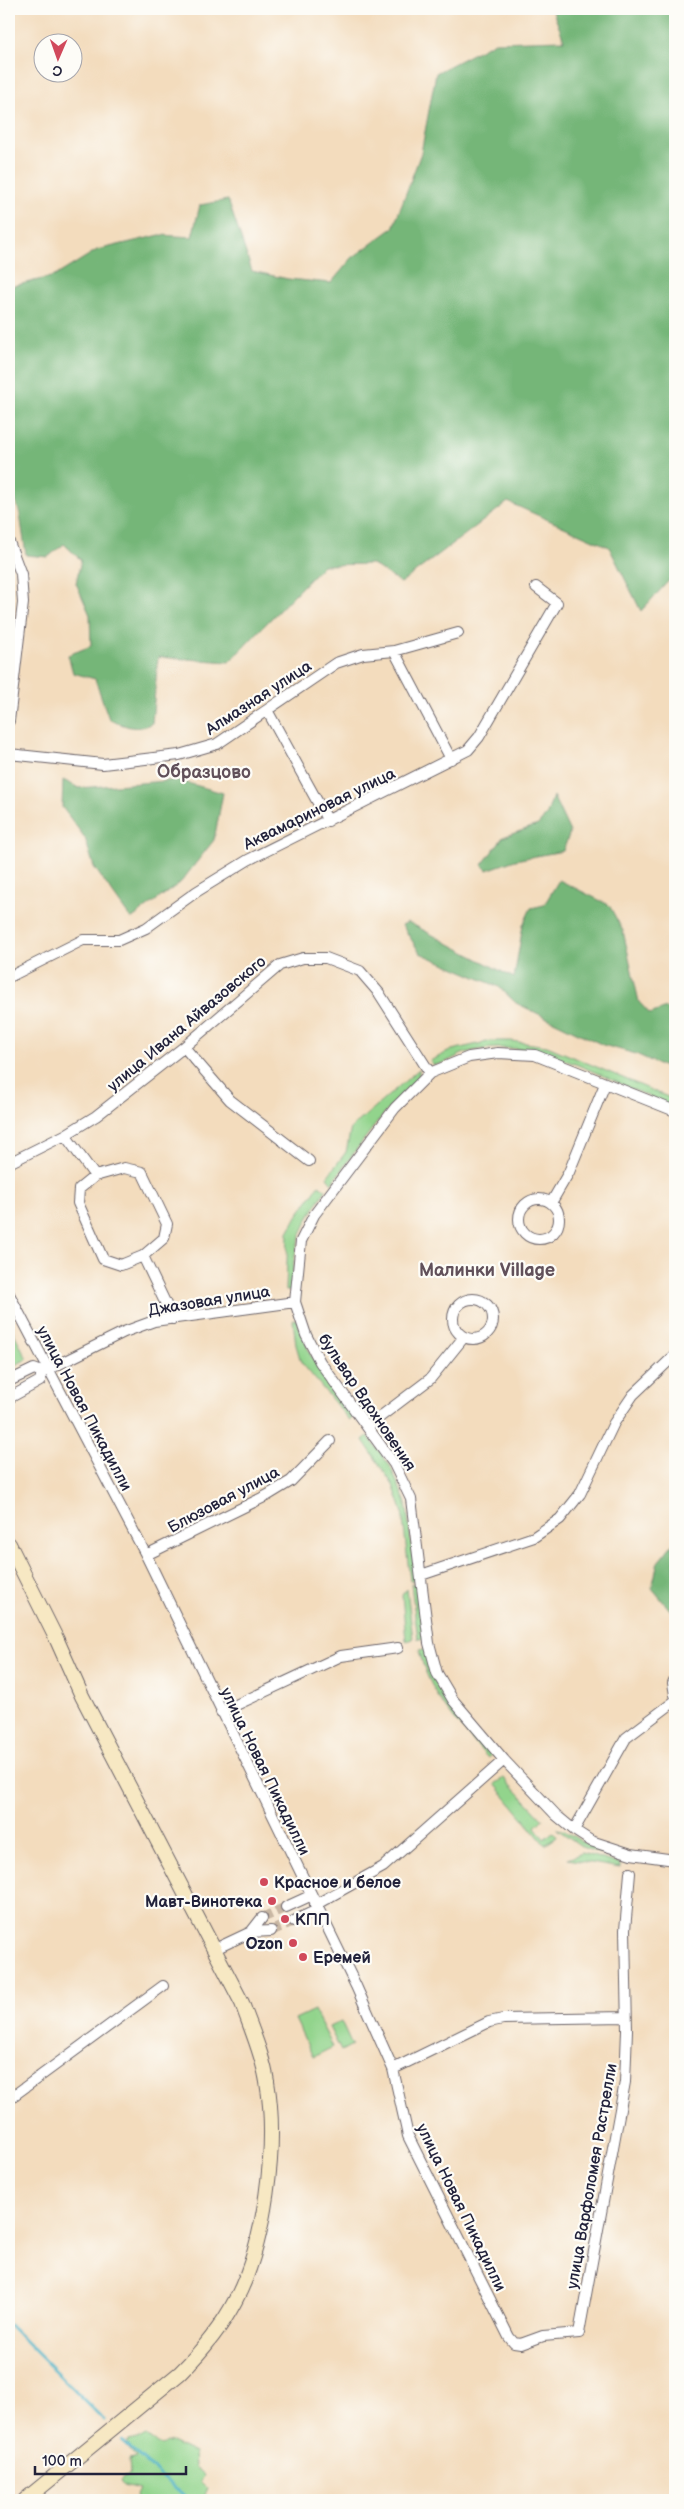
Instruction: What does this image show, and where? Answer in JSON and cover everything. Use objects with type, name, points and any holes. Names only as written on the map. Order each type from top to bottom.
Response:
[{"type":"street","points":[[9,542],[21,574],[23,603],[9,721]]},
{"type":"street","name":"Аквамариновая улица","points":[[9,977],[83,940],[118,940],[146,928],[196,892],[248,860],[468,750],[479,737],[558,604],[536,587]]},
{"type":"street","name":"Алмазная улица","points":[[9,754],[103,764],[179,755],[217,744],[268,712],[336,663],[363,654],[394,651],[458,633]]},
{"type":"street","points":[[394,651],[452,759]]},
{"type":"street","points":[[268,712],[328,821]]},
{"type":"street","name":"улица Ивана Айвазовского","points":[[9,1163],[65,1135],[96,1116],[184,1047],[280,966],[303,958],[326,958],[360,971],[379,993],[430,1073]]},
{"type":"street","points":[[184,1047],[230,1100],[309,1161]]},
{"type":"street","name":"бульвар Вдохновения","points":[[675,1111],[535,1055],[498,1053],[469,1057],[430,1073],[395,1108],[314,1215],[301,1241],[295,1302],[306,1335],[320,1362],[394,1464],[411,1499],[429,1643],[437,1673],[453,1700],[504,1760],[556,1815],[574,1830],[591,1841],[631,1854],[675,1860]]},
{"type":"street","points":[[552,1203],[569,1172],[605,1084]]},
{"type":"street","points":[[65,1135],[95,1176]]},
{"type":"street","points":[[124,1168],[142,1172],[167,1224],[164,1238],[143,1256],[120,1265],[103,1260],[78,1202],[79,1189],[95,1176],[124,1168]]},
{"type":"street","points":[[533,1200],[546,1200],[552,1203],[559,1213],[560,1220],[556,1232],[545,1239],[539,1240],[526,1235],[519,1222],[522,1209],[533,1200]]},
{"type":"street","points":[[143,1256],[173,1319]]},
{"type":"street","name":"улица Новая Пикадилли","points":[[9,1294],[45,1371],[146,1555],[314,1904],[356,1986],[393,2069],[408,2136],[509,2337],[514,2343],[521,2344],[543,2336],[579,2333]]},
{"type":"street","points":[[467,1300],[480,1300],[486,1304],[493,1315],[492,1328],[488,1333],[476,1339],[464,1337],[458,1333],[453,1321],[456,1308],[467,1300]]},
{"type":"street","name":"Джазовая улица","points":[[45,1371],[124,1332],[154,1321],[295,1302]]},
{"type":"street","points":[[368,1426],[430,1379],[464,1337]]},
{"type":"street","points":[[421,1575],[534,1537],[560,1519],[580,1494],[614,1423],[633,1395],[675,1355]]},
{"type":"street","points":[[9,1381],[34,1369],[45,1371],[40,1381],[9,1398]]},
{"type":"street","name":"Блюзовая улица","points":[[146,1555],[268,1495],[290,1481],[330,1441]]},
{"type":"street","points":[[9,1544],[57,1640],[82,1696],[242,2003],[258,2048],[267,2082],[270,2108],[270,2156],[264,2203],[248,2271],[236,2300],[219,2328],[200,2353],[137,2410],[24,2500]]},
{"type":"street","points":[[221,1712],[341,1656],[398,1648]]},
{"type":"street","points":[[675,1678],[673,1684],[675,1695]]},
{"type":"street","points":[[574,1830],[626,1738],[675,1701]]},
{"type":"street","points":[[294,1921],[314,1904],[383,1867],[504,1760]]},
{"type":"street","name":"улица Варфоломея Растрелли","points":[[579,2333],[625,2082],[625,1930],[630,1873]]},
{"type":"street","points":[[286,1907],[314,1904]]},
{"type":"street","points":[[251,1932],[262,1918]]},
{"type":"street","points":[[215,1949],[251,1932],[271,1931]]},
{"type":"street","points":[[9,2099],[163,1986]]},
{"type":"street","points":[[393,2069],[489,2022],[503,2018],[626,2017]]},
{"type":"green space","points":[[552,9],[675,9],[675,574],[641,611],[609,547],[508,502],[401,583],[372,564],[323,565],[229,662],[158,657],[152,723],[135,728],[109,719],[95,679],[73,673],[68,655],[91,646],[90,615],[76,583],[81,560],[64,544],[48,557],[26,555],[20,514],[9,483],[9,287],[55,276],[97,250],[160,235],[192,237],[200,205],[228,200],[252,271],[288,279],[331,283],[352,258],[393,228],[421,153],[436,73],[495,42],[564,40]]},
{"type":"green space","points":[[63,780],[79,788],[177,780],[223,793],[214,840],[181,882],[131,919],[94,867],[85,838],[62,807]]},
{"type":"green space","points":[[553,796],[570,832],[563,851],[515,860],[487,870],[482,865],[503,837],[538,825],[547,814]]},
{"type":"green space","points":[[559,880],[609,905],[623,931],[639,1002],[650,1014],[666,1008],[675,1015],[675,1072],[636,1054],[603,1045],[516,1003],[499,987],[420,953],[402,925],[408,922],[514,978],[523,925],[531,908],[544,905]]},
{"type":"green space","points":[[491,1041],[511,1041],[547,1046],[675,1100],[675,1107],[567,1061],[522,1049],[499,1048],[477,1050],[437,1065],[433,1065],[430,1061],[452,1050]]},
{"type":"green space","points":[[419,1069],[419,1078],[395,1102],[362,1141],[332,1183],[327,1177],[346,1152],[351,1128]]},
{"type":"green space","points":[[319,1185],[326,1190],[311,1214],[300,1237],[294,1261],[292,1290],[286,1290],[288,1233],[297,1216]]},
{"type":"green space","points":[[296,1319],[311,1356],[354,1417],[349,1420],[301,1362],[296,1345],[293,1320]]},
{"type":"green space","points":[[9,1323],[27,1359],[9,1368]]},
{"type":"green space","points":[[368,1436],[390,1466],[406,1503],[416,1580],[410,1581],[402,1510],[393,1485],[363,1440]]},
{"type":"green space","points":[[675,1541],[675,1616],[652,1588],[658,1562]]},
{"type":"green space","points":[[411,1584],[417,1584],[424,1639],[418,1639]]},
{"type":"green space","points":[[407,1589],[413,1639],[406,1641],[402,1595]]},
{"type":"green space","points":[[425,1649],[443,1691],[489,1750],[491,1755],[488,1758],[456,1721],[437,1695],[419,1650]]},
{"type":"green space","points":[[504,1778],[543,1819],[535,1827],[544,1839],[553,1832],[557,1837],[545,1845],[495,1784]]},
{"type":"green space","points":[[557,1829],[563,1830],[586,1844],[626,1857],[625,1862],[584,1848]]},
{"type":"green space","points":[[582,1853],[620,1864],[620,1868],[568,1859]]},
{"type":"green space","points":[[314,2010],[333,2047],[313,2057],[295,2019]]},
{"type":"green space","points":[[341,2021],[352,2045],[341,2051],[329,2027]]},
{"type":"green space","points":[[147,2436],[160,2445],[171,2442],[194,2453],[195,2467],[205,2475],[200,2482],[207,2489],[202,2500],[138,2500],[136,2495],[139,2490],[124,2486],[121,2481],[130,2473],[129,2459],[136,2457],[128,2448],[128,2441]]},
{"type":"waterway","points":[[9,2325],[104,2420]]},
{"type":"waterway","points":[[122,2441],[188,2500]]},
{"type":"tunnel","points":[[262,1918],[286,1907]]},
{"type":"tunnel","points":[[271,1931],[294,1921]]},
{"type":"place","name":"Красное и белое","points":[[264,1882]]},
{"type":"place","name":"Мавт-Винотека","points":[[272,1901]]},
{"type":"place","name":"КПП","points":[[285,1919]]},
{"type":"place","name":"Ozon","points":[[293,1943]]},
{"type":"place","name":"Еремей","points":[[303,1957]]},
{"type":"district","name":"Образцово","points":[[204,772]]},
{"type":"district","name":"Малинки Village","points":[[487,1270]]}]
